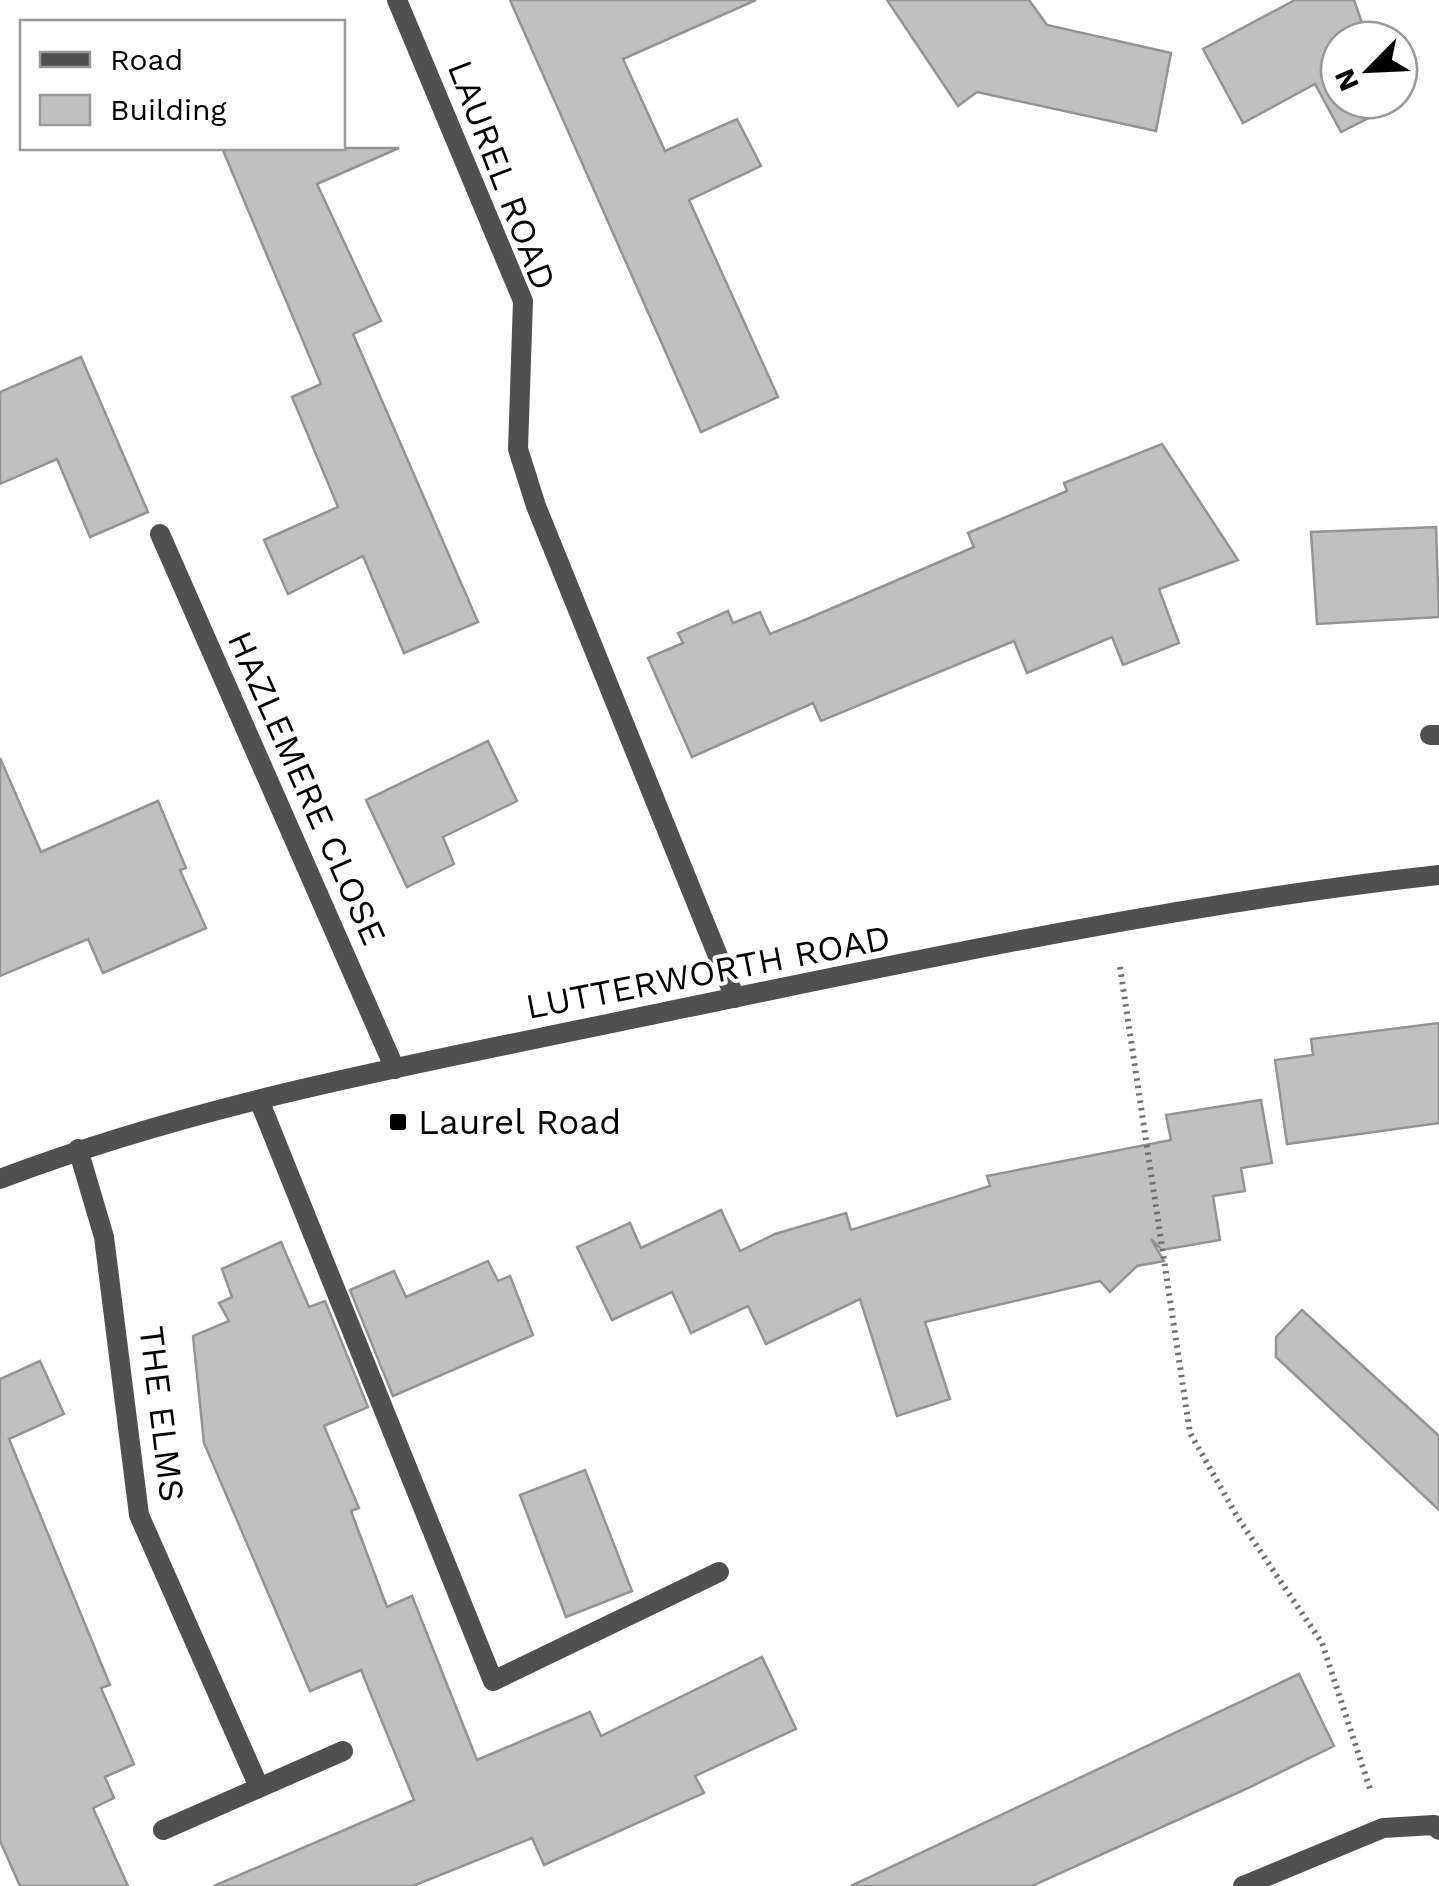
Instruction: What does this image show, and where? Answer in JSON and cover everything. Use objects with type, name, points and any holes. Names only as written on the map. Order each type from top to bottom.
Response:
[{"type":"street","name":"LAUREL ROAD","points":[[397,0],[523,301],[518,449],[536,506],[734,998]]},
{"type":"street","name":"HAZLEMERE CLOSE","points":[[160,534],[395,1069]]},
{"type":"street","name":"LUTTERWORTH ROAD","points":[[0,1179],[78,1149],[259,1100],[395,1069],[734,998],[1113,926],[1439,875]]},
{"type":"street","points":[[259,1100],[493,1681],[719,1572]]},
{"type":"street","name":"THE ELMS","points":[[78,1149],[104,1237],[139,1515],[259,1787]]},
{"type":"street","points":[[162,1830],[344,1751]]},
{"type":"street","points":[[1243,1886],[1383,1828],[1434,1825],[1439,1830]]},
{"type":"path","points":[[1113,926],[1190,1433],[1238,1518],[1322,1643],[1383,1828]]},
{"type":"building","points":[[510,0],[756,0],[623,59],[665,151],[737,119],[761,166],[689,200],[778,397],[701,432]]},
{"type":"building","points":[[887,0],[1029,0],[1047,25],[1171,53],[1156,131],[977,92],[958,106]]},
{"type":"building","points":[[1295,0],[1354,0],[1361,20],[1319,20],[1319,91],[1315,84],[1243,123],[1203,49]]},
{"type":"building","points":[[1334,120],[1365,120],[1341,132]]},
{"type":"building","points":[[399,148],[317,184],[381,321],[353,334],[478,622],[404,653],[363,556],[288,594],[264,540],[338,507],[292,397],[321,384],[223,150]]},
{"type":"building","points":[[81,357],[148,512],[90,537],[57,459],[0,484],[0,392]]},
{"type":"building","points":[[1162,444],[1238,560],[1159,589],[1179,643],[1123,665],[1112,637],[1027,673],[1014,641],[821,721],[813,703],[692,757],[648,658],[683,643],[678,633],[728,611],[733,623],[760,612],[770,634],[974,547],[968,533],[1067,491],[1064,483]]},
{"type":"building","points":[[1436,527],[1439,617],[1317,624],[1311,532]]},
{"type":"building","points":[[488,741],[517,801],[443,837],[454,864],[407,887],[366,800]]},
{"type":"building","points":[[0,758],[41,852],[158,801],[186,868],[180,870],[206,928],[103,973],[88,939],[0,976]]},
{"type":"building","points":[[1439,1023],[1439,1123],[1287,1144],[1275,1060],[1313,1055],[1311,1039]]},
{"type":"building","points":[[1261,1100],[1272,1163],[1241,1168],[1245,1191],[1213,1196],[1220,1240],[1162,1250],[1151,1239],[1164,1261],[1137,1266],[1110,1292],[1100,1281],[925,1322],[950,1399],[897,1416],[860,1299],[766,1344],[748,1306],[691,1333],[672,1292],[612,1320],[577,1247],[630,1223],[641,1248],[721,1210],[740,1251],[775,1234],[846,1213],[851,1230],[990,1186],[987,1176],[1171,1140],[1166,1115]]},
{"type":"building","points":[[281,1242],[309,1307],[325,1301],[368,1407],[324,1426],[359,1508],[351,1511],[387,1607],[412,1596],[477,1760],[590,1712],[601,1736],[762,1657],[796,1729],[695,1776],[704,1793],[544,1865],[532,1838],[413,1886],[214,1886],[414,1800],[361,1670],[310,1691],[204,1443],[193,1336],[229,1321],[219,1303],[232,1297],[222,1269]]},
{"type":"building","points":[[488,1261],[498,1281],[510,1276],[533,1335],[393,1396],[350,1290],[394,1271],[406,1297]]},
{"type":"building","points":[[1302,1310],[1439,1436],[1439,1510],[1276,1357],[1276,1337]]},
{"type":"building","points":[[40,1361],[64,1414],[9,1439],[110,1685],[101,1688],[134,1764],[105,1777],[114,1798],[93,1808],[128,1886],[20,1886],[0,1841],[0,1379]]},
{"type":"building","points":[[585,1470],[632,1591],[566,1617],[520,1495]]},
{"type":"building","points":[[1299,1674],[1334,1746],[1248,1788],[1032,1886],[851,1886]]},
{"type":"place","name":"Laurel Road","points":[[398,1122]]}]
